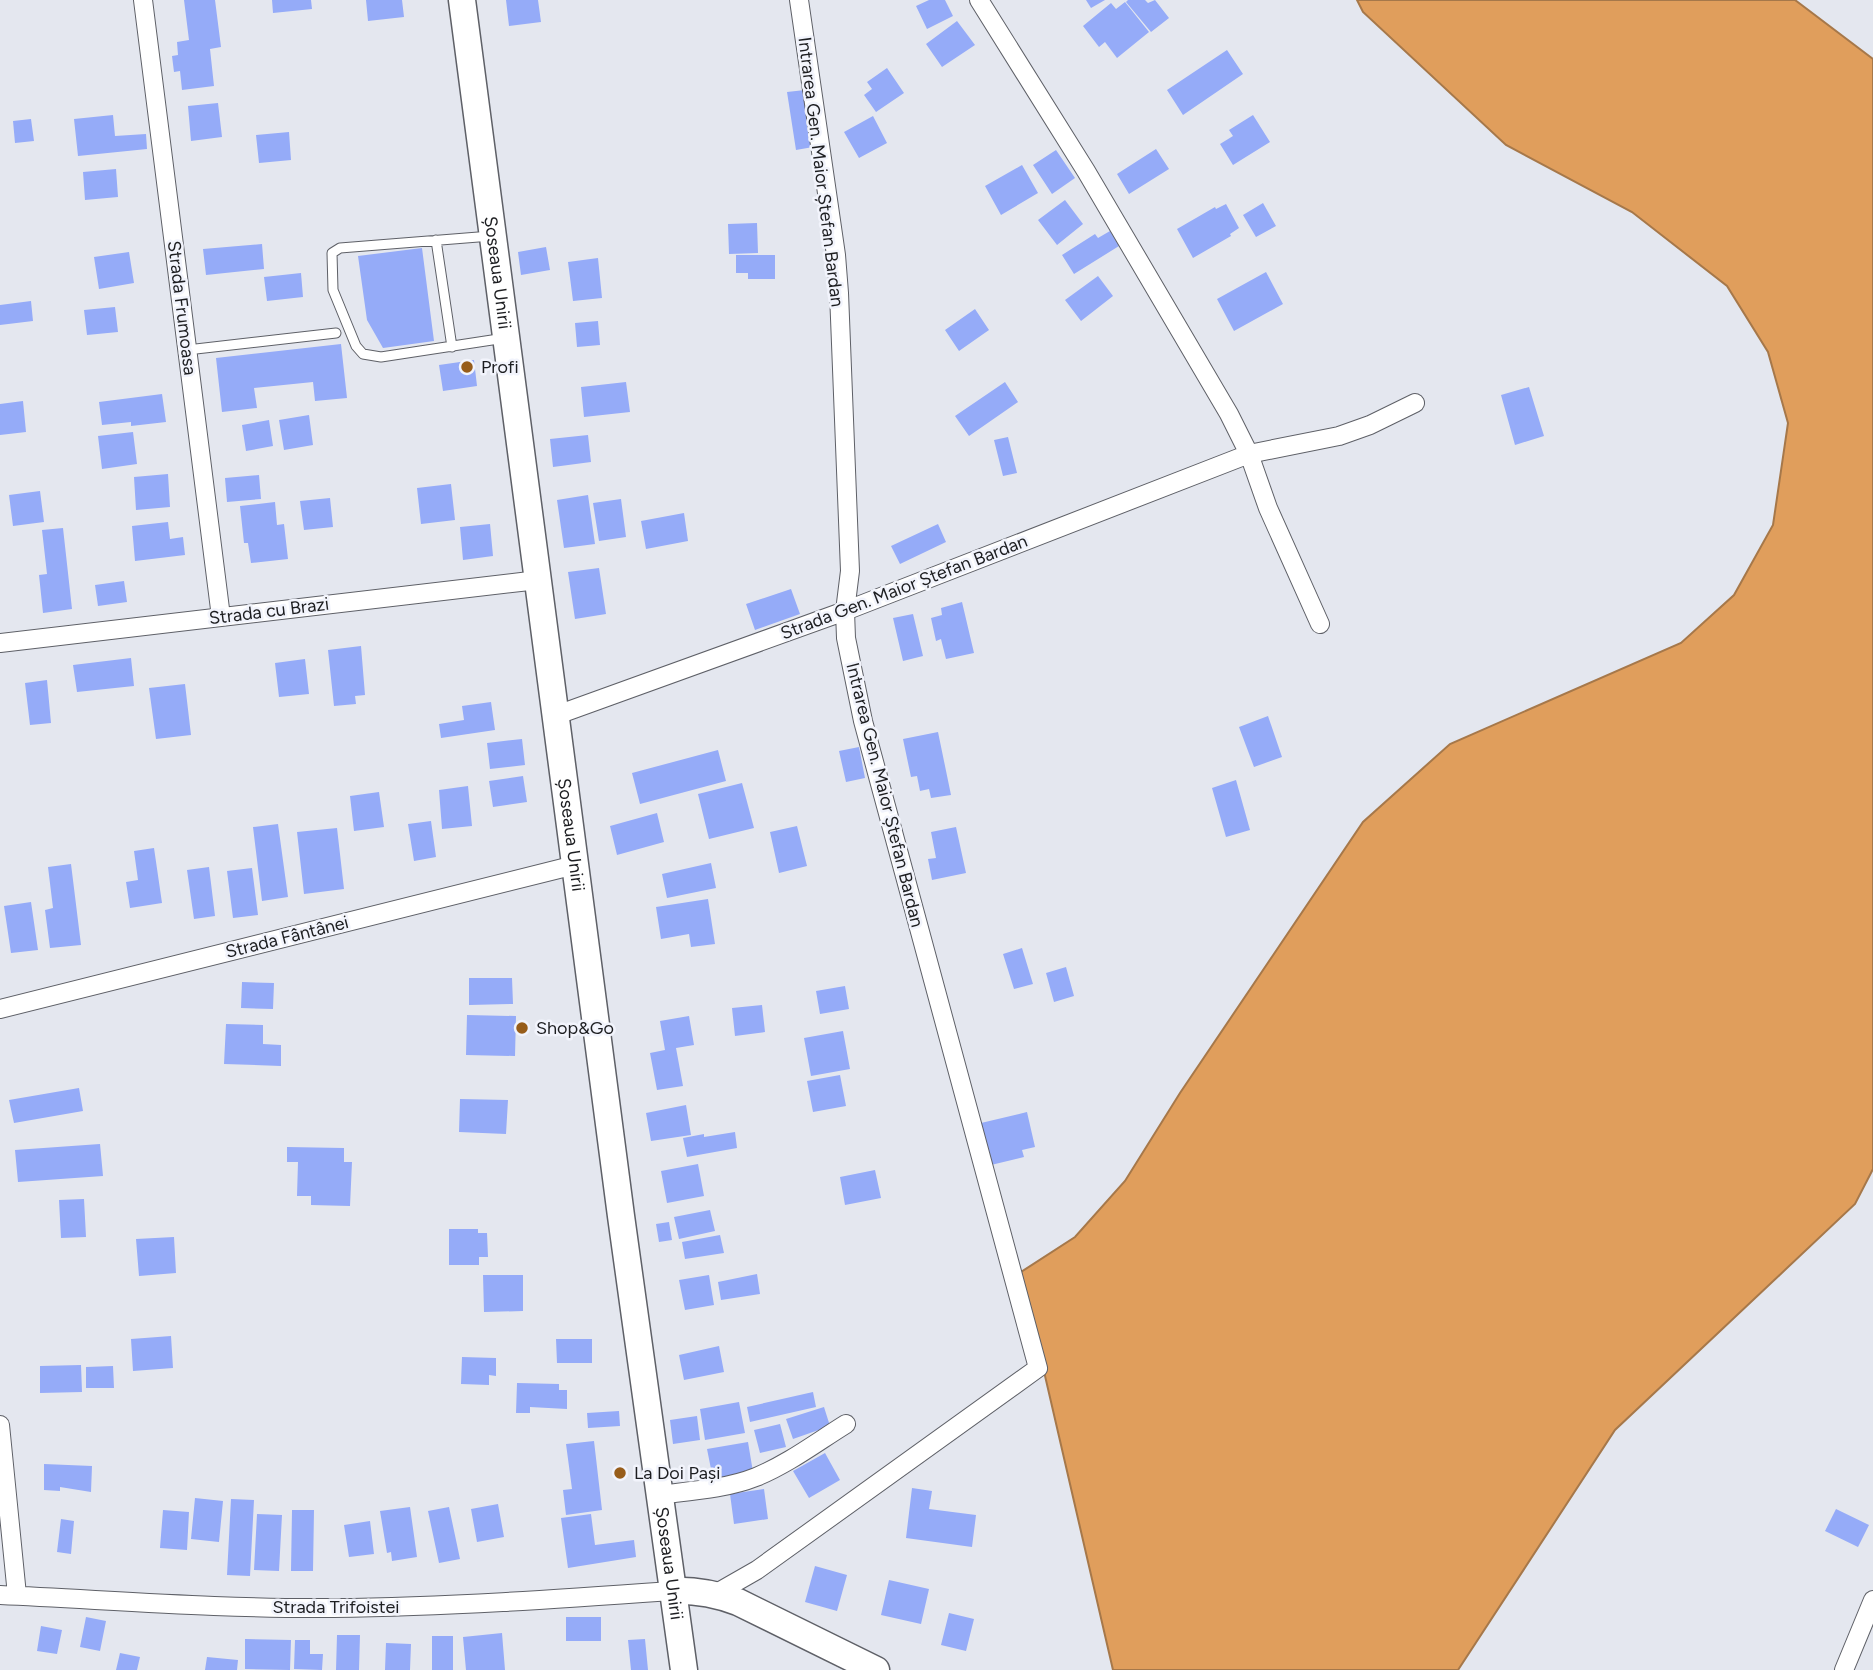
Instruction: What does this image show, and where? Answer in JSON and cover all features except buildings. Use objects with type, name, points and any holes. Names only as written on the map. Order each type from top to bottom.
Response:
[{"type":"main road","name":"Șoseaua Unirii","points":[[461,0],[684,1670]]},
{"type":"main road","points":[[672,1591],[691,1590],[738,1602],[876,1670]]},
{"type":"street","name":"Strada Frumoasa","points":[[143,0],[220,617]]},
{"type":"street","name":"Intrarea Gen. Maior Ștefan Bardan","points":[[715,1594],[757,1570],[1038,1368],[863,721],[846,638],[845,611],[850,571],[839,293],[836,255],[799,0]]},
{"type":"street","points":[[979,0],[1086,171],[1229,414],[1249,454],[1268,508],[1321,624]]},
{"type":"street","name":"Strada Gen. Maior Ștefan Bardan","points":[[557,715],[845,611],[1249,454],[1339,436],[1370,425],[1415,403]]},
{"type":"street","name":"Strada cu Brazi","points":[[0,643],[538,580]]},
{"type":"street","name":"Strada Fântânei","points":[[0,1009],[575,864]]},
{"type":"street","points":[[0,1424],[8,1595]]},
{"type":"street","points":[[659,1495],[736,1483],[756,1477],[846,1424]]},
{"type":"street","name":"Strada Trifoistei","points":[[8,1595],[247,1607],[330,1608],[452,1605],[672,1591]]},
{"type":"street","points":[[1844,1670],[1873,1600]]},
{"type":"lane","points":[[493,236],[340,248],[332,253],[333,290],[356,346],[363,354],[381,358],[506,338]]},
{"type":"lane","points":[[436,240],[452,346]]},
{"type":"lane","points":[[187,350],[336,333]]},
{"type":"shaded area","points":[[1357,0],[1795,0],[1873,59],[1873,1169],[1855,1204],[1615,1430],[1458,1670],[1113,1670],[1021,1272],[1075,1237],[1125,1181],[1180,1093],[1363,822],[1450,744],[1681,643],[1734,595],[1773,525],[1788,423],[1768,352],[1727,286],[1632,212],[1506,145],[1363,12]]},
{"type":"place","name":"Profi","points":[[467,367]]},
{"type":"place","name":"Shop&Go","points":[[522,1028]]},
{"type":"place","name":"La Doi Pași","points":[[620,1473]]}]
